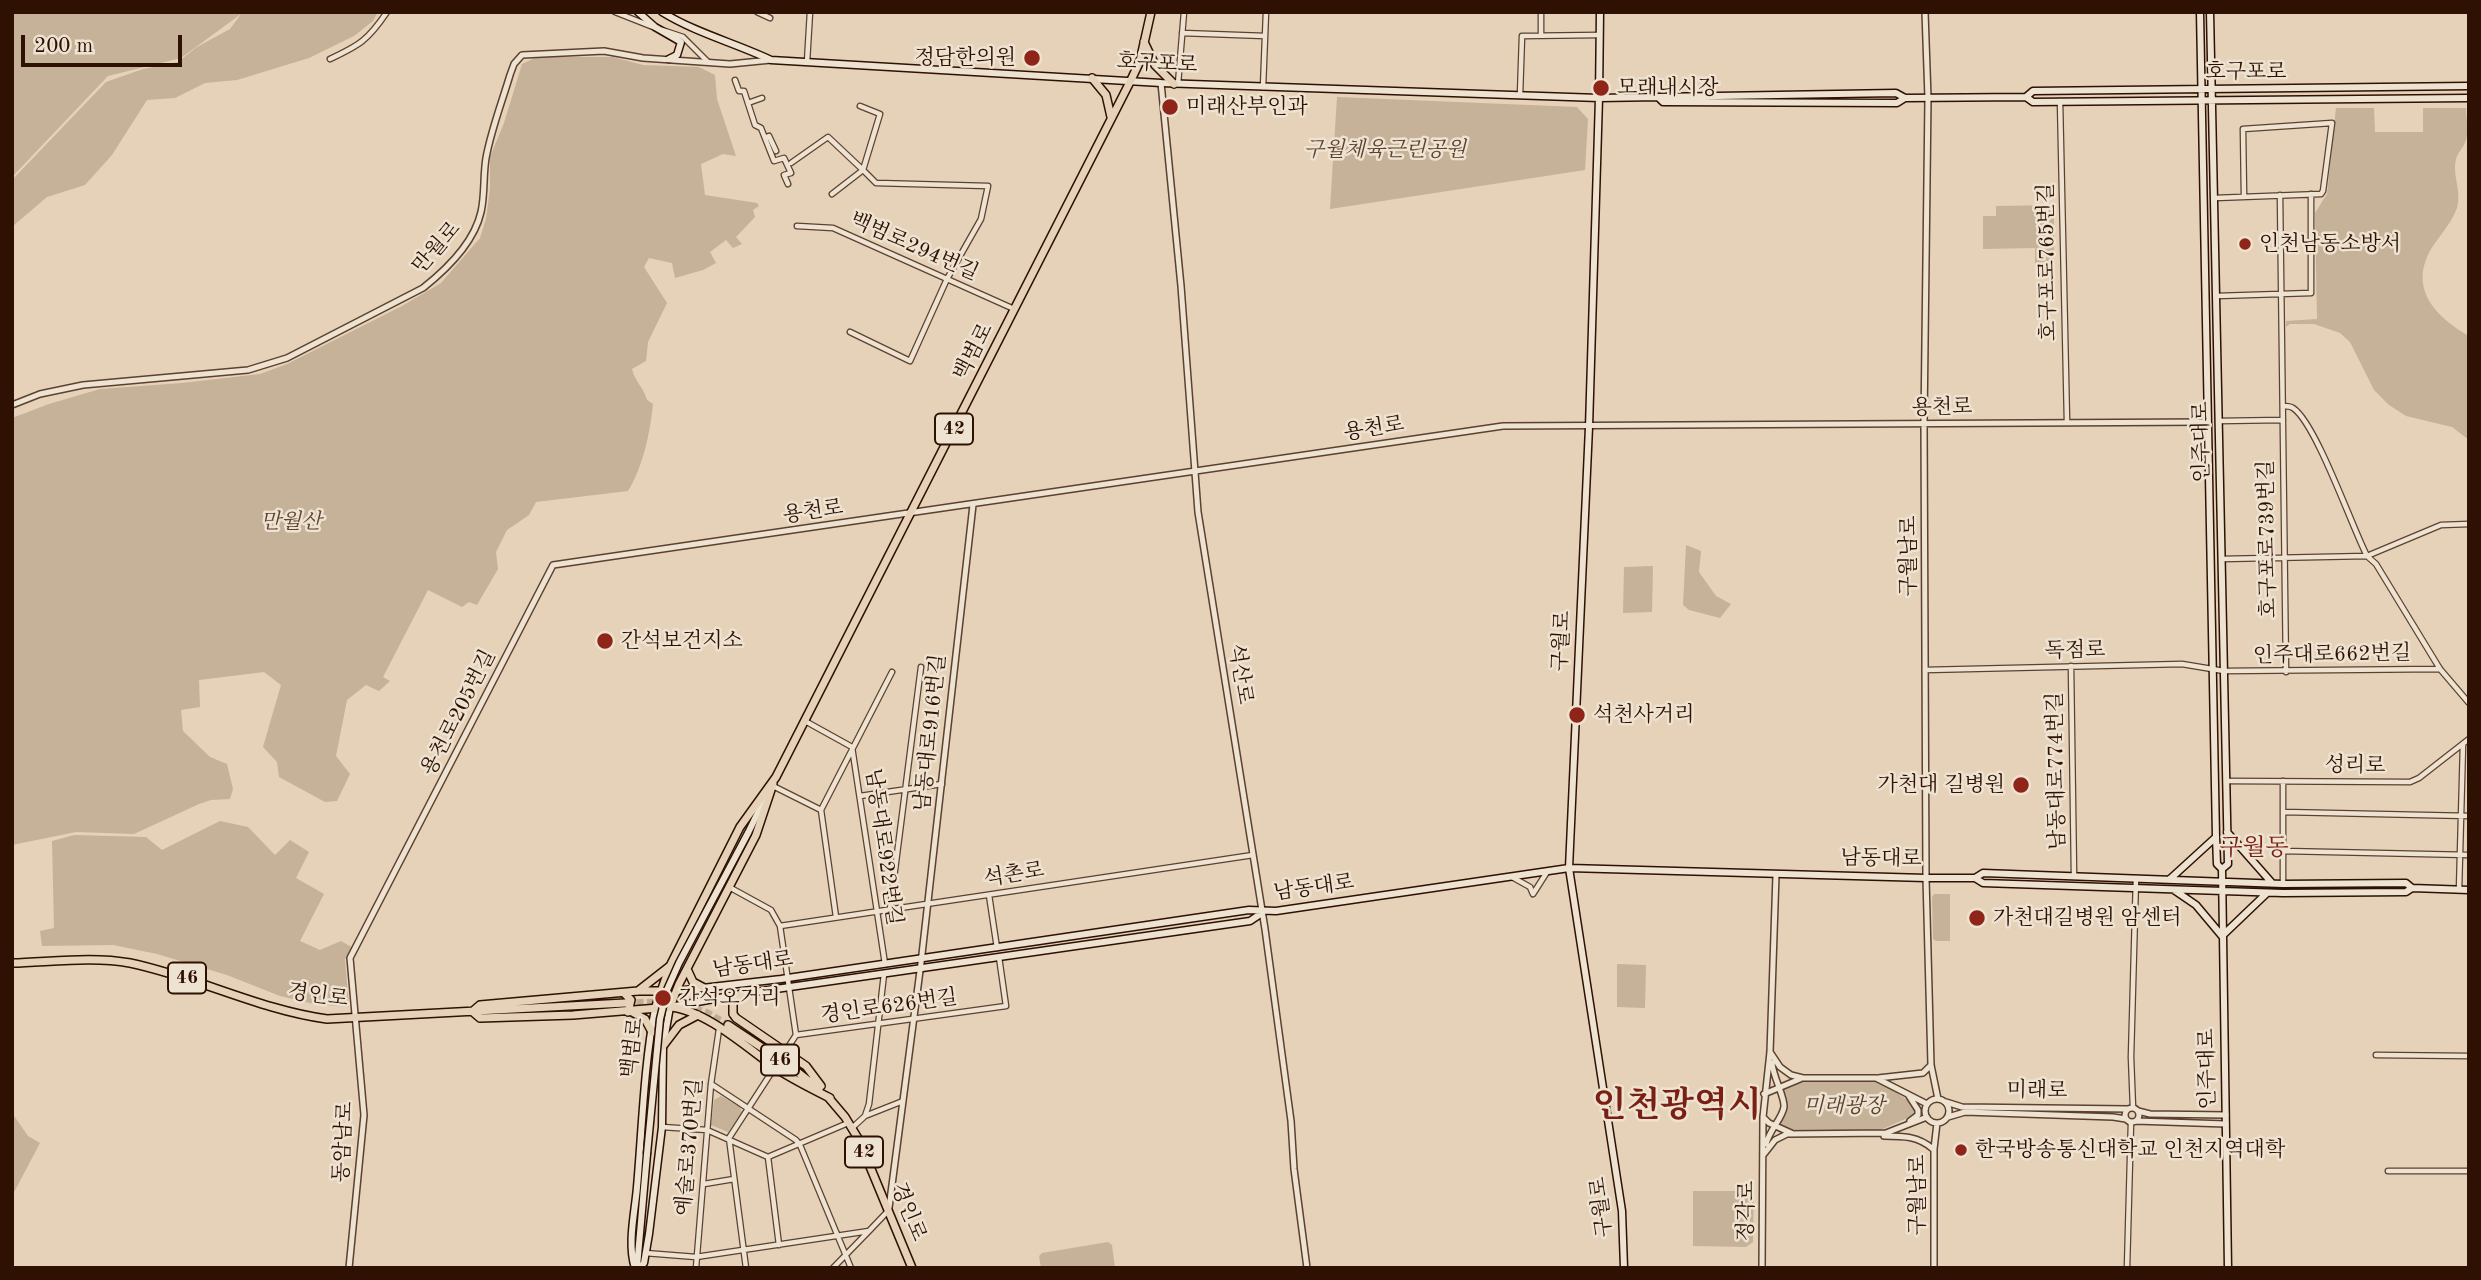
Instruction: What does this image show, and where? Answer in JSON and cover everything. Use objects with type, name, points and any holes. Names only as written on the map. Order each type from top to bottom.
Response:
[{"type":"main road","points":[[638,12],[681,42],[677,55],[669,59]]},
{"type":"main road","name":"호구포로","points":[[662,12],[690,27],[743,46],[771,60],[1176,84],[1660,99],[1663,96],[1896,93],[1905,98],[2026,97],[2033,102],[2469,98]]},
{"type":"main road","name":"백범로","points":[[637,1268],[660,1019],[668,987],[1131,80],[1140,61],[1151,12]]},
{"type":"main road","name":"구월로","points":[[1600,12],[1589,427],[1569,868],[1622,1211],[1624,1268]]},
{"type":"main road","name":"인주대로","points":[[2200,12],[2216,837],[2217,864],[2222,869],[2223,891],[2228,1268]]},
{"type":"main road","name":"인주대로","points":[[2210,12],[2228,864],[2222,869]]},
{"type":"main road","points":[[1144,42],[1155,65],[1176,84]]},
{"type":"main road","points":[[1093,78],[1106,95],[1111,120]]},
{"type":"main road","name":"호구포로","points":[[2026,97],[2033,91],[2469,86]]},
{"type":"main road","name":"백범로","points":[[637,1268],[644,1262],[646,1253],[662,1127],[663,1046],[670,1007],[756,835],[776,777]]},
{"type":"main road","name":"백범로","points":[[637,1268],[632,1250],[652,1032],[661,991],[670,966],[740,827],[776,777]]},
{"type":"main road","points":[[2227,832],[2272,883]]},
{"type":"main road","points":[[2170,879],[2216,837]]},
{"type":"main road","name":"남동대로","points":[[472,1012],[480,1004],[638,991],[706,989],[884,964],[921,964],[997,947],[1249,910],[1262,913],[1569,868],[1926,878],[1975,878],[1983,873],[2074,875],[2283,884],[2406,883],[2412,888]]},
{"type":"main road","name":"남동대로","points":[[1975,878],[1983,883],[2267,893],[2406,892],[2412,888],[2469,890]]},
{"type":"main road","points":[[2169,888],[2181,893],[2196,905],[2222,936],[2267,893]]},
{"type":"main road","points":[[472,1012],[480,1018],[656,1009],[884,974],[921,964],[999,957],[1250,920],[1262,913]]},
{"type":"main road","name":"경인로","points":[[12,963],[94,960],[126,962],[205,983],[289,1013],[327,1019],[625,1003]]},
{"type":"main road","points":[[638,991],[670,966]]},
{"type":"main road","points":[[687,969],[693,982],[706,989]]},
{"type":"main road","points":[[624,993],[631,1000],[629,1012]]},
{"type":"main road","points":[[724,1029],[727,1019],[736,1018],[733,1014],[733,1003],[741,994]]},
{"type":"main road","name":"경인로","points":[[670,1007],[685,1009],[698,1015],[791,1067],[830,1098]]},
{"type":"main road","points":[[629,1012],[645,1019],[652,1032]]},
{"type":"main road","points":[[663,1046],[679,1025],[698,1015]]},
{"type":"main road","name":"경인로","points":[[736,1018],[806,1066],[851,1125],[912,1268]]},
{"type":"main road","name":"경인로","points":[[724,1029],[775,1067],[830,1098]]},
{"type":"street","points":[[330,59],[369,38],[387,12]]},
{"type":"street","points":[[615,12],[683,37],[708,62]]},
{"type":"street","points":[[757,12],[770,18]]},
{"type":"street","points":[[807,62],[810,12]]},
{"type":"street","points":[[1176,84],[1184,12]]},
{"type":"street","points":[[1263,87],[1266,12]]},
{"type":"street","points":[[1541,12],[1541,35]]},
{"type":"street","name":"구월남로","points":[[1925,12],[1926,878],[1931,1065],[1938,1098]]},
{"type":"street","points":[[1182,33],[1265,36]]},
{"type":"street","points":[[1520,95],[1522,36],[1600,35]]},
{"type":"street","name":"만월로","points":[[12,405],[40,394],[83,385],[248,370],[264,366],[287,358],[423,288],[437,277],[467,244],[476,227],[482,205],[486,156],[510,75],[519,58],[528,53],[604,51],[730,64],[771,60]]},
{"type":"street","points":[[735,80],[739,91],[744,91],[755,125],[761,128],[774,161],[784,158],[791,173],[784,175],[788,184]]},
{"type":"street","name":"석산로","points":[[1161,83],[1180,273],[1200,524],[1262,913],[1291,1121],[1294,1169],[1307,1268]]},
{"type":"street","points":[[748,103],[762,98]]},
{"type":"street","name":"호구포로765번길","points":[[2060,101],[2067,422]]},
{"type":"street","points":[[832,194],[863,170],[880,114],[860,106]]},
{"type":"street","points":[[2215,198],[2321,194],[2332,123],[2243,129],[2244,196]]},
{"type":"street","points":[[765,138],[769,136],[776,151]]},
{"type":"street","points":[[791,163],[828,137],[876,183],[988,186],[981,219],[947,279],[910,362],[850,332]]},
{"type":"street","points":[[2217,296],[2311,293],[2311,194]]},
{"type":"street","name":"호구포로739번길","points":[[2280,195],[2286,672]]},
{"type":"street","name":"백범로294번길","points":[[797,226],[832,228],[1015,310]]},
{"type":"street","points":[[2283,406],[2295,409],[2306,425],[2367,556],[2376,564],[2440,669],[2469,703]]},
{"type":"street","points":[[2219,421],[2283,420]]},
{"type":"street","name":"용천로","points":[[553,565],[973,506],[1503,426],[2207,422]]},
{"type":"street","name":"남동대로916번길","points":[[888,1211],[921,964],[973,506]]},
{"type":"street","points":[[2222,559],[2367,556],[2441,525],[2469,524]]},
{"type":"street","name":"용천로205번길","points":[[357,1019],[350,958],[553,565]]},
{"type":"street","name":"독점로","points":[[1925,670],[2182,664],[2224,671]]},
{"type":"street","name":"남동대로774번길","points":[[2071,666],[2074,875]]},
{"type":"street","points":[[890,909],[921,667]]},
{"type":"street","name":"인주대로662번길","points":[[2224,671],[2440,669]]},
{"type":"street","points":[[836,917],[821,810],[892,671]]},
{"type":"street","name":"남동대로922번길","points":[[805,721],[852,747],[884,964]]},
{"type":"street","name":"성리로","points":[[2226,781],[2410,782],[2469,739]]},
{"type":"street","points":[[2459,890],[2463,743]]},
{"type":"street","points":[[2283,780],[2283,884]]},
{"type":"street","points":[[860,796],[942,783]]},
{"type":"street","points":[[772,786],[821,810]]},
{"type":"street","points":[[2283,812],[2469,816]]},
{"type":"street","points":[[2283,851],[2469,855]]},
{"type":"street","name":"석촌로","points":[[780,926],[1253,855]]},
{"type":"street","points":[[1511,876],[1530,887],[1533,894],[1547,871]]},
{"type":"street","points":[[1776,874],[1770,1052],[1786,1073],[1803,1078],[1876,1078],[1923,1073],[1931,1065]]},
{"type":"street","points":[[2131,1121],[2139,1116],[2133,1110],[2131,1057],[2136,877]]},
{"type":"street","points":[[729,887],[771,910],[780,926],[796,1035]]},
{"type":"street","points":[[989,895],[997,947]]},
{"type":"street","name":"경인로626번길","points":[[785,1052],[796,1035],[1006,1006],[999,957]]},
{"type":"street","points":[[865,1116],[869,1104],[884,974]]},
{"type":"street","name":"동암남로","points":[[349,1268],[364,1115],[357,1019]]},
{"type":"street","name":"예술로370번길","points":[[696,1268],[711,1084],[724,1029]]},
{"type":"street","name":"정각로","points":[[1764,1154],[1784,1106],[1770,1052]]},
{"type":"street","name":"정각로","points":[[1762,1268],[1763,1117],[1770,1052]]},
{"type":"street","points":[[2376,1055],[2469,1056]]},
{"type":"street","points":[[746,1268],[729,1138],[775,1067]]},
{"type":"street","points":[[1765,1094],[1777,1086],[1803,1078]]},
{"type":"street","points":[[1876,1078],[1927,1104]]},
{"type":"street","points":[[711,1084],[799,1143],[851,1268]]},
{"type":"street","points":[[1905,1126],[1918,1115],[1919,1110],[1907,1093]]},
{"type":"street","points":[[1938,1098],[1946,1102],[1949,1108],[1948,1117],[1937,1123],[1927,1117],[1927,1104],[1938,1098]]},
{"type":"street","points":[[768,1157],[904,1101]]},
{"type":"street","name":"미래로","points":[[1946,1102],[1962,1107],[2133,1110],[2150,1114],[2226,1115]]},
{"type":"street","points":[[2127,1268],[2131,1121],[2125,1114],[2133,1110]]},
{"type":"street","name":"미래로","points":[[1948,1117],[1965,1112],[2226,1124]]},
{"type":"street","points":[[1763,1117],[1794,1134]]},
{"type":"street","points":[[1764,1154],[1780,1136],[1886,1133],[1927,1117]]},
{"type":"street","name":"구월남로","points":[[1934,1268],[1934,1149],[1937,1123]]},
{"type":"street","points":[[662,1127],[707,1129],[768,1157]]},
{"type":"street","points":[[1874,1133],[1880,1136],[1913,1136],[1934,1149]]},
{"type":"street","points":[[768,1157],[779,1245]]},
{"type":"street","points":[[2388,1171],[2469,1171]]},
{"type":"street","points":[[704,1184],[734,1179]]},
{"type":"street","points":[[834,1268],[888,1211]]},
{"type":"street","points":[[646,1253],[696,1257],[869,1231]]},
{"type":"green space","points":[[12,12],[378,12],[373,21],[354,36],[309,58],[237,80],[205,83],[175,98],[147,100],[112,155],[85,185],[47,197],[13,226],[12,254],[12,180],[106,82],[143,69],[178,62],[197,47],[230,29],[241,14],[181,58],[108,76],[12,177]]},
{"type":"green space","name":"만월산","points":[[537,57],[613,57],[643,65],[699,67],[715,75],[717,99],[736,156],[723,154],[701,164],[705,195],[757,203],[759,206],[753,210],[755,217],[736,237],[742,244],[733,248],[726,240],[710,252],[716,263],[703,270],[675,278],[672,263],[649,258],[644,267],[667,303],[648,342],[646,361],[632,369],[647,400],[653,404],[645,449],[628,491],[536,502],[529,515],[507,530],[496,552],[498,569],[477,605],[469,602],[462,607],[428,590],[383,677],[390,681],[379,691],[366,685],[347,700],[336,756],[350,774],[337,801],[325,802],[279,777],[277,762],[263,747],[281,685],[264,672],[199,680],[200,707],[181,710],[183,731],[210,757],[227,764],[233,789],[230,799],[199,804],[134,834],[76,832],[12,845],[12,418],[100,389],[260,374],[287,364],[402,306],[441,283],[480,238],[486,219],[490,188],[490,157],[504,123],[522,64]]},
{"type":"green space","name":"구월체육근린공원","points":[[1337,97],[1577,107],[1588,119],[1585,170],[1330,209]]},
{"type":"green space","points":[[2336,108],[2374,108],[2375,132],[2423,132],[2423,108],[2466,108],[2467,136],[2455,165],[2457,208],[2431,249],[2423,277],[2424,289],[2436,311],[2469,336],[2469,440],[2452,427],[2406,416],[2389,405],[2374,390],[2350,342],[2340,333],[2314,324],[2290,324],[2286,327],[2286,321],[2317,319],[2315,213],[2327,194]]},
{"type":"green space","points":[[2054,205],[2054,267],[2043,267],[2035,263],[2035,248],[1983,249],[1983,216],[1996,216],[1996,206]]},
{"type":"green space","points":[[1686,545],[1701,551],[1699,572],[1716,596],[1731,604],[1720,618],[1689,610],[1683,605]]},
{"type":"green space","points":[[1653,566],[1652,612],[1623,613],[1624,567]]},
{"type":"green space","points":[[220,821],[248,827],[275,855],[290,840],[309,852],[296,878],[324,894],[300,941],[320,950],[341,941],[355,949],[345,959],[349,1007],[314,1004],[280,996],[227,975],[157,954],[113,945],[42,946],[40,931],[54,928],[52,841],[74,835],[146,837],[162,850]]},
{"type":"green space","points":[[1934,894],[1950,894],[1950,941],[1933,939]]},
{"type":"green space","points":[[1617,964],[1646,965],[1645,1008],[1617,1007]]},
{"type":"green space","name":"미래광장","points":[[1803,1078],[1876,1078],[1914,1105],[1914,1115],[1874,1133],[1794,1134],[1774,1125],[1784,1106],[1778,1086]]},
{"type":"green space","points":[[721,1096],[740,1107],[742,1112],[728,1132],[711,1125],[714,1100]]},
{"type":"green space","points":[[12,1113],[28,1136],[40,1143],[12,1196]]},
{"type":"green space","points":[[1693,1191],[1754,1191],[1753,1242],[1746,1247],[1693,1246]]},
{"type":"green space","points":[[1108,1242],[1112,1245],[1115,1268],[1041,1268],[1039,1256],[1042,1253]]},
{"type":"tunnel","points":[[626,1003],[663,1002]]},
{"type":"tunnel","points":[[685,1005],[708,1013],[728,1025]]},
{"type":"place","name":"정담한의원","points":[[1032,58]]},
{"type":"place","name":"모래내시장","points":[[1601,88]]},
{"type":"place","name":"미래산부인과","points":[[1170,107]]},
{"type":"place","name":"인천남동소방서","points":[[2245,244]]},
{"type":"place","name":"간석보건지소","points":[[605,641]]},
{"type":"place","name":"석천사거리","points":[[1577,715]]},
{"type":"place","name":"가천대 길병원","points":[[2021,785]]},
{"type":"place","name":"가천대길병원 암센터","points":[[1977,918]]},
{"type":"place","name":"간석오거리","points":[[663,998]]},
{"type":"place","name":"한국방송통신대학교 인천지역대학","points":[[1961,1150]]},
{"type":"district","name":"구월동","points":[[2254,849]]},
{"type":"district","name":"인천광역시","points":[[1677,1107]]}]
